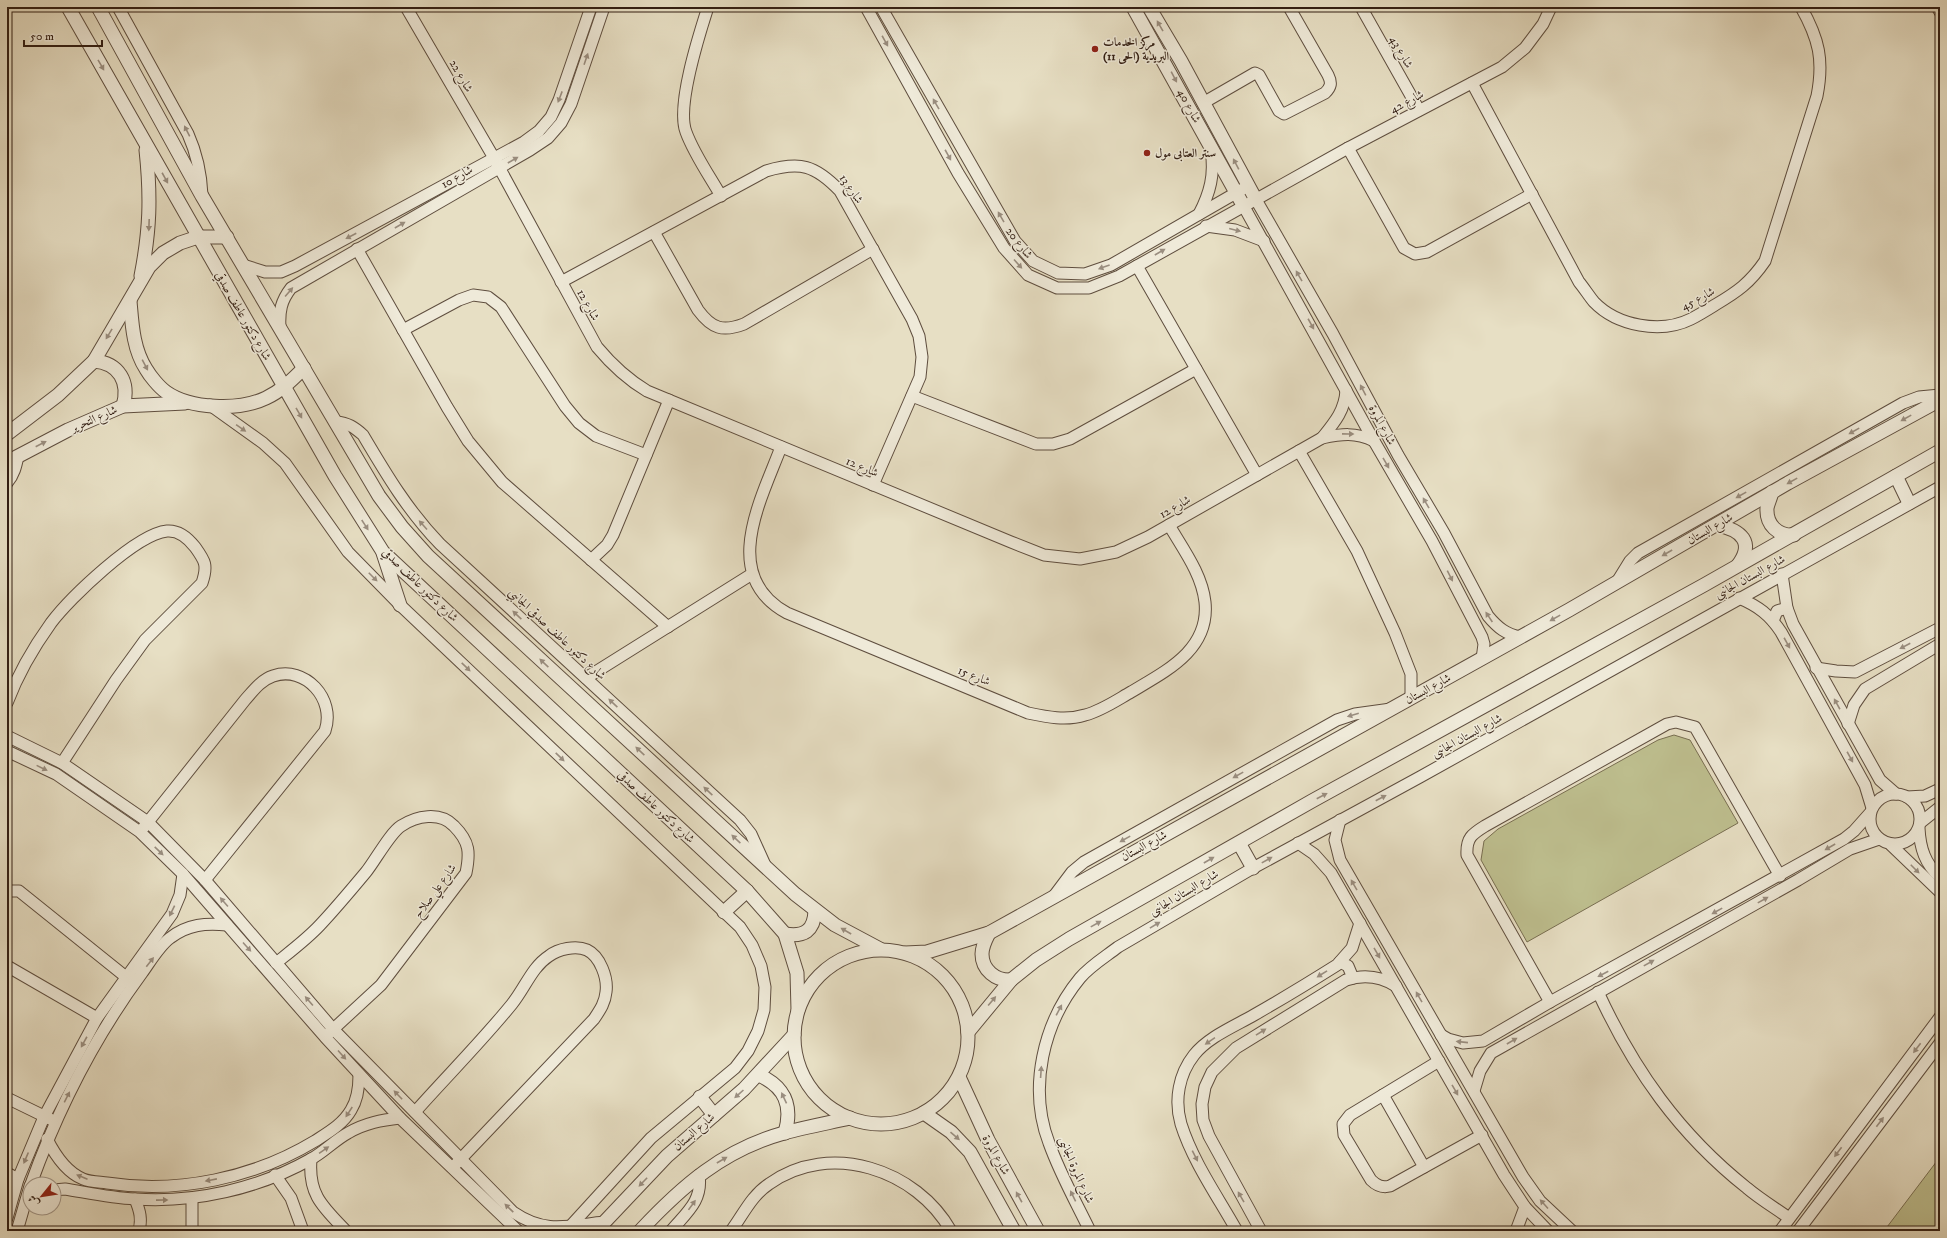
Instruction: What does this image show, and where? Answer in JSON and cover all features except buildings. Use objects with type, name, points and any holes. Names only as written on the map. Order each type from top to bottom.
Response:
[{"type":"street","name":"شارع دكتور عاطف صدقي","points":[[68,7],[284,388],[335,476],[383,552],[747,891],[785,934],[797,973],[798,1010]]},
{"type":"street","points":[[98,7],[202,196],[336,422],[378,496],[402,527],[428,556],[815,911],[835,926],[880,949]]},
{"type":"street","points":[[118,7],[188,134],[199,167],[202,196]]},
{"type":"street","name":"شارع 22","points":[[406,7],[496,163]]},
{"type":"street","name":"شارع 10","points":[[280,328],[279,313],[283,299],[291,288],[357,250],[496,163],[539,131],[551,116],[559,100],[590,7]]},
{"type":"street","name":"شارع 10","points":[[243,265],[251,266],[265,272],[281,272],[548,138],[561,123],[570,104],[604,7]]},
{"type":"street","points":[[708,7],[684,99],[683,121],[691,142],[721,196]]},
{"type":"street","name":"شارع 20","points":[[866,7],[958,173],[1004,248],[1028,275],[1058,288],[1089,288],[1119,276],[1249,202]]},
{"type":"street","name":"شارع 20","points":[[881,7],[1015,241],[1033,261],[1058,273],[1086,274],[1111,265],[1242,189]]},
{"type":"street","name":"شارع 40","points":[[1133,7],[1210,144],[1242,189]]},
{"type":"street","name":"شارع 40","points":[[1149,7],[1203,103],[1249,202]]},
{"type":"street","points":[[1203,103],[1255,73],[1259,75],[1279,111],[1284,114],[1325,93],[1330,88],[1331,82],[1290,7]]},
{"type":"street","name":"شارع 43","points":[[1361,7],[1419,110]]},
{"type":"street","name":"شارع 42","points":[[1249,202],[1502,67],[1525,48],[1543,24],[1551,7]]},
{"type":"street","name":"شارع 45","points":[[1472,83],[1579,282],[1595,302],[1616,318],[1640,326],[1665,327],[1690,320],[1742,289],[1755,276],[1765,261],[1817,96],[1821,75],[1820,53],[1814,32],[1801,7]]},
{"type":"street","points":[[1938,7],[1940,12]]},
{"type":"street","points":[[139,284],[148,238],[150,191],[146,144]]},
{"type":"street","points":[[1199,214],[1207,198],[1212,180],[1213,162],[1210,144]]},
{"type":"street","points":[[1348,148],[1404,248],[1415,254],[1427,252],[1532,194]]},
{"type":"street","name":"شارع 12","points":[[496,163],[597,347],[609,362],[627,378],[647,391],[668,400],[1044,555],[1080,559],[1116,552],[1169,525],[1322,438],[1351,433],[1363,436],[1374,442]]},
{"type":"street","name":"شارع 13","points":[[561,282],[766,172],[786,165],[807,167],[826,176],[840,191],[912,319],[919,336],[922,356],[920,377],[873,485]]},
{"type":"street","name":"شارع المروة","points":[[1249,202],[1264,240],[1374,442],[1432,541],[1482,637],[1484,644],[1482,659]]},
{"type":"street","name":"شارع المروة","points":[[1249,202],[1333,334],[1398,455],[1444,533],[1488,616],[1497,627],[1508,634],[1520,637]]},
{"type":"street","points":[[1206,226],[1235,230],[1264,240]]},
{"type":"street","points":[[654,232],[698,310],[706,321],[718,328],[732,329],[744,324],[873,249]]},
{"type":"street","points":[[7,434],[58,395],[94,361],[149,267],[163,253],[180,243],[198,237],[227,237]]},
{"type":"street","points":[[357,250],[447,407],[484,462],[502,482],[668,627]]},
{"type":"street","points":[[1137,266],[1257,475]]},
{"type":"street","points":[[403,330],[459,300],[473,295],[488,297],[501,307],[565,406],[579,423],[596,436],[646,455]]},
{"type":"street","points":[[130,301],[134,340],[145,368],[165,391],[188,403],[210,405],[249,404],[284,388],[304,368]]},
{"type":"street","points":[[94,361],[103,362],[118,371],[126,388],[123,406]]},
{"type":"street","points":[[912,396],[1036,444],[1053,444],[1070,439],[1196,369]]},
{"type":"street","name":"شارع 12","points":[[1322,438],[1338,418],[1343,409],[1346,390]]},
{"type":"street","points":[[1617,582],[1630,561],[1638,553],[1903,404],[1919,397],[1940,395]]},
{"type":"street","points":[[591,560],[600,553],[613,535],[668,400]]},
{"type":"street","name":"شارع البستان","points":[[905,953],[927,952],[989,933],[1482,659],[1772,492],[1940,400]]},
{"type":"street","name":"شارع التحرير","points":[[12,459],[68,430],[123,406],[188,403]]},
{"type":"street","points":[[210,405],[263,443],[285,463],[348,552],[400,605],[740,927],[752,945],[761,966],[765,987],[764,1010],[758,1031],[748,1051],[735,1068],[651,1138],[568,1229]]},
{"type":"street","name":"شارع دكتور عاطف صدقي الجانبي","points":[[336,422],[346,423],[356,428],[363,435],[399,495],[425,528],[740,820],[751,834],[765,865]]},
{"type":"street","name":"شارع 15","points":[[781,447],[752,524],[749,553],[752,574],[763,594],[787,613],[1028,712],[1057,718],[1085,715],[1112,703],[1174,666],[1192,649],[1202,627],[1205,602],[1199,578],[1169,525]]},
{"type":"street","points":[[1299,451],[1357,551],[1395,633],[1411,674],[1411,698]]},
{"type":"street","points":[[968,1032],[1012,980],[1036,960],[1069,939],[1794,535],[1940,451]]},
{"type":"street","points":[[7,483],[16,467],[12,459]]},
{"type":"street","points":[[1896,476],[1909,503]]},
{"type":"street","name":"شارع البستان الجانبى","points":[[1045,1046],[1054,1019],[1066,997],[1081,977],[1097,962],[1118,947],[1253,868],[1420,777],[1940,486]]},
{"type":"street","points":[[1772,492],[1767,508],[1769,520],[1775,529],[1784,535],[1794,535]]},
{"type":"street","points":[[1717,525],[1730,528],[1741,535],[1746,546],[1744,556],[1737,566]]},
{"type":"street","points":[[7,703],[21,670],[52,622],[72,598],[95,576],[118,558],[158,533],[169,531],[180,533],[189,539],[205,561],[206,572],[202,583],[145,640],[116,680],[62,763]]},
{"type":"street","points":[[383,552],[400,605]]},
{"type":"street","points":[[586,678],[752,574]]},
{"type":"street","points":[[1782,574],[1787,608],[1793,624],[1878,778],[1887,788],[1896,794],[1907,797],[1925,796],[1940,789]]},
{"type":"street","points":[[1740,598],[1758,607],[1774,621],[1865,785],[1871,811],[1869,823],[1872,832],[1879,839],[1891,845],[1940,892]]},
{"type":"street","points":[[1774,621],[1777,611],[1787,608]]},
{"type":"street","points":[[1816,668],[1856,672],[1940,628]]},
{"type":"street","points":[[1848,724],[1859,696],[1871,683],[1940,644]]},
{"type":"street","points":[[1864,668],[1862,677],[1865,682],[1871,683]]},
{"type":"street","points":[[140,832],[245,700],[262,681],[278,674],[293,675],[317,689],[325,699],[328,712],[325,731],[205,880]]},
{"type":"street","points":[[1550,1002],[1467,854],[1467,845],[1470,837],[1480,829],[1667,724],[1676,722],[1695,727],[1780,876]]},
{"type":"street","points":[[7,736],[62,763],[148,822],[205,880],[333,1029],[513,1212],[525,1220],[540,1226],[568,1229],[600,1227]]},
{"type":"street","points":[[7,751],[56,774],[140,832],[183,874],[359,1075],[400,1118],[518,1231]]},
{"type":"street","points":[[1865,785],[1878,778]]},
{"type":"street","points":[[1441,1035],[1448,1039],[1463,1043],[1484,1041],[1550,1002],[1780,876],[1848,836],[1884,796],[1896,794]]},
{"type":"street","points":[[1907,797],[1916,806],[1922,852],[1927,863],[1940,877]]},
{"type":"street","points":[[1891,845],[1908,841],[1919,826],[1940,807]]},
{"type":"street","name":"شارع علي صلاح","points":[[276,963],[319,926],[367,870],[399,827],[411,819],[425,816],[440,818],[453,824],[465,838],[470,856],[466,874],[381,985],[325,1037]]},
{"type":"street","points":[[1340,820],[1336,833],[1336,847],[1346,870],[1531,1189],[1550,1212],[1572,1231]]},
{"type":"street","points":[[1848,836],[1854,847]]},
{"type":"street","points":[[1474,1092],[1480,1071],[1491,1053],[1854,847],[1879,839]]},
{"type":"street","points":[[1239,843],[1253,868]]},
{"type":"street","points":[[1298,843],[1320,859],[1333,877],[1514,1191],[1525,1207],[1548,1231]]},
{"type":"street","points":[[1333,877],[1346,870]]},
{"type":"street","points":[[33,1176],[47,1139],[84,1065],[130,980],[172,914],[180,895],[183,874]]},
{"type":"street","points":[[7,891],[19,891],[130,980]]},
{"type":"street","points":[[724,912],[747,891]]},
{"type":"street","points":[[785,934],[797,936],[808,931],[814,922],[815,911]]},
{"type":"street","points":[[7,1218],[18,1179],[44,1116],[98,1018],[130,980],[169,938],[193,926],[207,923],[227,925]]},
{"type":"street","points":[[1237,1231],[1195,1156],[1181,1123],[1178,1105],[1179,1087],[1185,1070],[1194,1054],[1213,1039],[1288,996],[1340,962],[1352,948],[1360,923]]},
{"type":"street","points":[[989,933],[983,949],[984,963],[989,971],[996,977],[1004,980],[1012,980]]},
{"type":"street","points":[[415,1112],[513,1003],[538,964],[549,955],[561,950],[574,948],[586,950],[598,960],[605,975],[606,991],[603,1007],[594,1019],[452,1168]]},
{"type":"street","points":[[880,949],[905,953],[930,964],[949,983],[962,1006],[968,1032],[966,1055],[959,1077],[944,1098],[924,1113],[906,1121],[888,1124],[868,1123],[850,1118],[827,1105],[809,1086],[798,1061],[794,1035],[798,1010],[812,985],[821,973],[838,960],[858,952],[880,949]]},
{"type":"street","points":[[1628,960],[1634,972]]},
{"type":"street","points":[[1340,962],[1348,966],[1353,978]]},
{"type":"street","points":[[7,966],[98,1018]]},
{"type":"street","points":[[1261,1231],[1209,1136],[1203,1120],[1202,1104],[1205,1087],[1212,1072],[1236,1048],[1340,984],[1353,978],[1375,977],[1396,986]]},
{"type":"street","points":[[1598,992],[1632,1059],[1672,1115],[1708,1154],[1747,1189],[1789,1218]]},
{"type":"street","points":[[1416,1021],[1429,1013]]},
{"type":"street","points":[[1780,1231],[1940,1017]]},
{"type":"street","name":"شارع البستان","points":[[600,1227],[667,1156],[759,1075],[794,1035]]},
{"type":"street","points":[[1484,1041],[1491,1053]]},
{"type":"street","points":[[1798,1231],[1940,1045]]},
{"type":"street","name":"شارع المروة الجانبى","points":[[1045,1046],[1041,1067],[1040,1092],[1042,1117],[1048,1142],[1090,1231]]},
{"type":"street","points":[[1439,1061],[1346,1119],[1343,1129],[1344,1135],[1371,1180],[1380,1187],[1390,1186],[1482,1135]]},
{"type":"street","points":[[47,1139],[53,1152],[61,1163],[84,1179],[120,1185],[157,1186],[194,1184],[230,1176],[280,1159],[304,1147],[341,1123],[354,1103],[358,1092],[359,1075]]},
{"type":"street","points":[[759,1075],[774,1084],[785,1098],[788,1109],[788,1121],[785,1133]]},
{"type":"street","name":"شارع المروة","points":[[959,1077],[988,1140],[1038,1231]]},
{"type":"street","points":[[1383,1095],[1424,1167]]},
{"type":"street","points":[[700,1097],[714,1115]]},
{"type":"street","points":[[7,1098],[55,1122]]},
{"type":"street","name":"شارع المروة","points":[[924,1113],[951,1132],[970,1152],[1014,1231]]},
{"type":"street","points":[[62,1189],[135,1200],[192,1198],[232,1190],[276,1176],[311,1159],[348,1133],[364,1125],[382,1120],[400,1118]]},
{"type":"street","points":[[640,1231],[676,1193],[699,1175],[745,1147],[785,1133],[850,1118]]},
{"type":"street","points":[[311,1159],[311,1181],[319,1202],[346,1231]]},
{"type":"street","points":[[736,1228],[746,1208],[756,1195],[768,1184],[783,1175],[814,1166],[838,1164],[862,1166],[886,1172],[907,1183],[926,1198],[943,1216],[951,1231]]},
{"type":"street","points":[[7,1173],[18,1179]]},
{"type":"street","points":[[671,1231],[698,1196],[700,1185],[699,1175]]},
{"type":"street","points":[[230,1176],[232,1190]]},
{"type":"street","points":[[276,1176],[291,1198],[303,1231]]},
{"type":"street","points":[[1816,1182],[1827,1192]]},
{"type":"street","points":[[192,1198],[192,1231]]},
{"type":"street","points":[[135,1200],[140,1210],[141,1222],[139,1231]]},
{"type":"street","points":[[1516,1231],[1525,1207]]},
{"type":"street","points":[[17,1231],[22,1216]]},
{"type":"green space","points":[[1674,735],[1690,740],[1738,823],[1527,942],[1481,860],[1484,841],[1498,829],[1658,740]]},
{"type":"green space","points":[[1940,1157],[1940,1231],[1884,1231]]},
{"type":"place","name":"مركز الخدمات البريدية (الحى 11)","points":[[1095,49]]},
{"type":"place","name":"سنتر العتابى مول","points":[[1147,153]]}]
